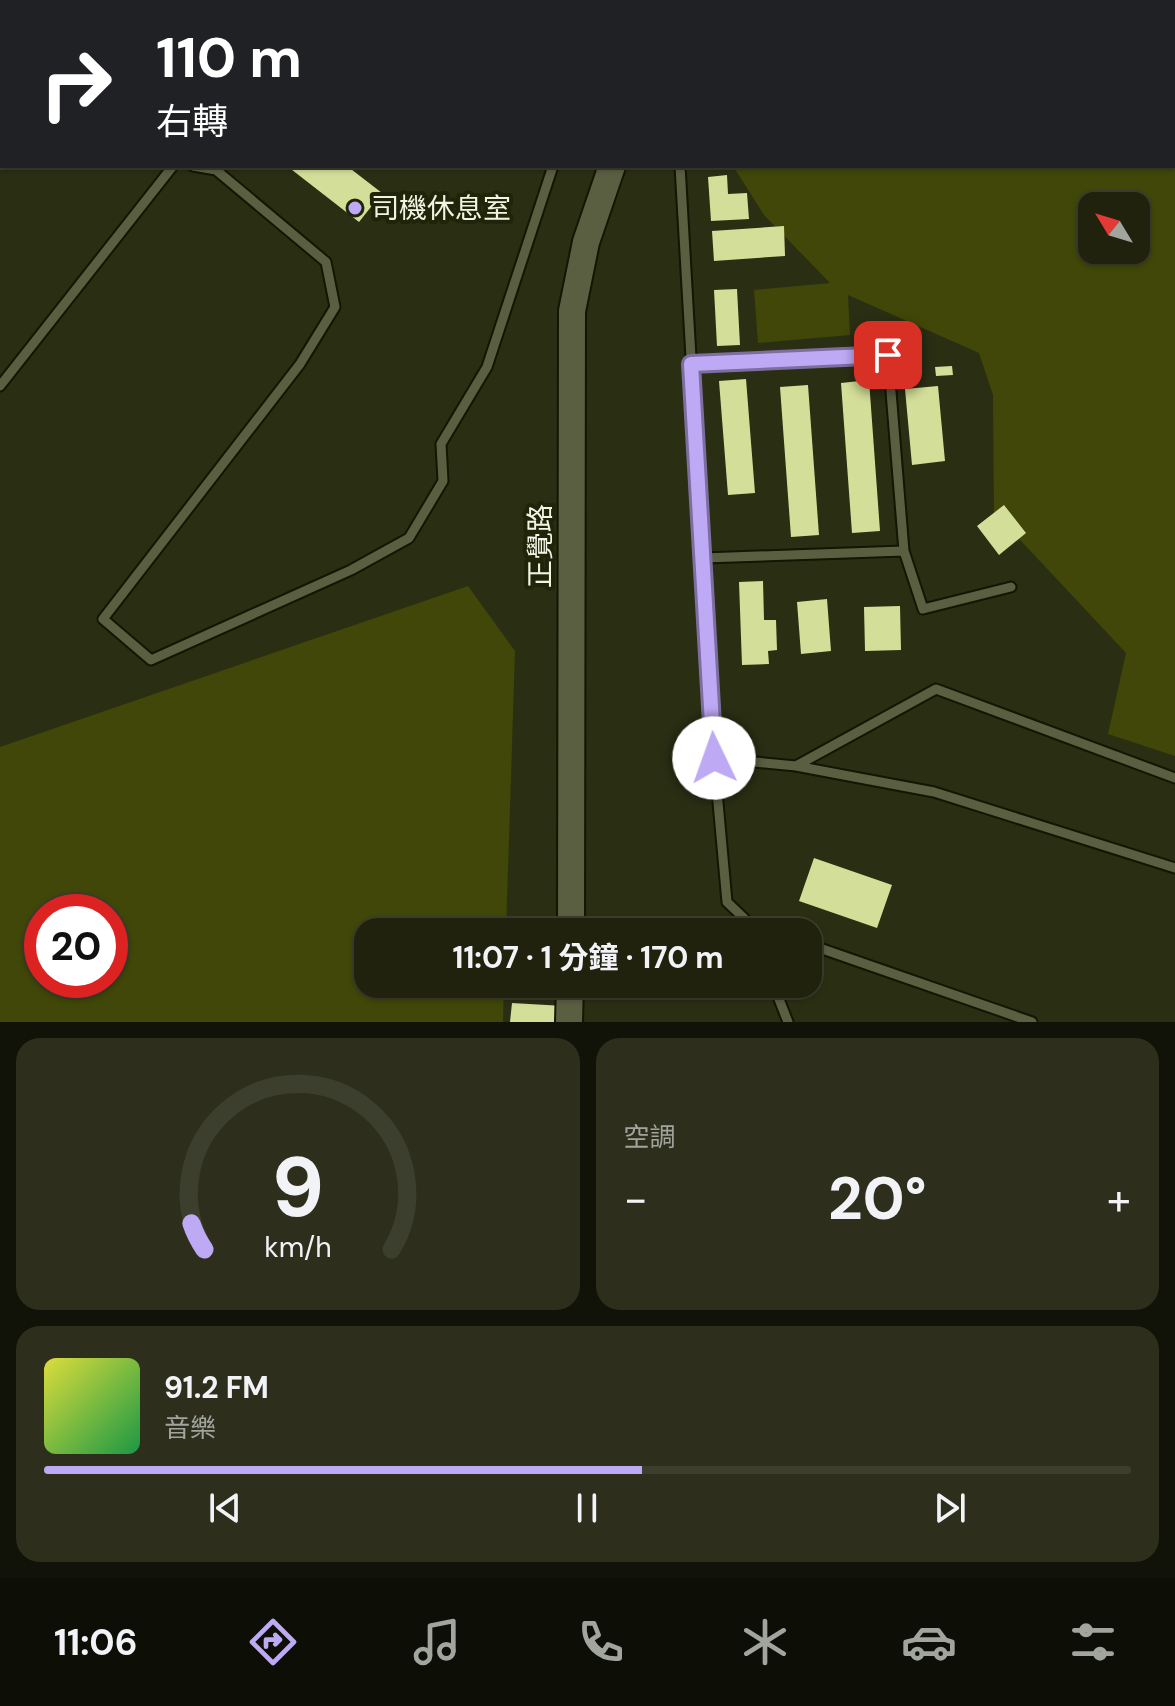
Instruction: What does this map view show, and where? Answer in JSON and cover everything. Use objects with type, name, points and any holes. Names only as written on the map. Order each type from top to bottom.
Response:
[{"type":"street","name":"正覺路","points":[[571,918],[572,311],[586,242],[611,168]]},
{"type":"street","points":[[569,1022],[570,998]]},
{"type":"lane","points":[[0,386],[171,168]]},
{"type":"lane","points":[[204,168],[216,170],[326,262],[335,307],[300,364],[103,619],[151,660],[351,570],[409,538],[443,481],[441,444],[487,367],[552,168]]},
{"type":"lane","points":[[680,168],[714,758],[727,902],[742,918]]},
{"type":"lane","points":[[691,364],[888,355],[904,551],[923,609],[1011,587]]},
{"type":"lane","points":[[703,558],[904,551]]},
{"type":"lane","points":[[796,766],[936,689],[1175,778]]},
{"type":"lane","points":[[714,758],[796,766],[934,792],[1175,868]]},
{"type":"lane","points":[[822,949],[1032,1022]]},
{"type":"lane","points":[[779,998],[788,1022]]},
{"type":"green space","points":[[734,168],[1175,168],[1175,756],[1108,734],[1126,653],[994,512],[993,395],[979,353],[848,295],[850,335],[758,343],[754,290],[830,283],[764,215]]},
{"type":"green space","points":[[468,586],[515,651],[506,918],[354,918],[354,998],[504,998],[503,1022],[0,1022],[0,747]]},
{"type":"building","name":"司機休息室","points":[[290,168],[350,168],[382,193],[359,222]]},
{"type":"building","points":[[727,175],[728,194],[747,193],[749,219],[711,221],[708,177]]},
{"type":"building","points":[[784,226],[785,256],[714,261],[712,231]]},
{"type":"building","points":[[737,289],[740,345],[717,346],[714,290]]},
{"type":"building","points":[[952,366],[953,375],[936,376],[935,367]]},
{"type":"building","points":[[746,379],[755,493],[728,495],[719,381]]},
{"type":"building","points":[[869,380],[880,531],[852,533],[841,383]]},
{"type":"building","points":[[808,385],[819,535],[791,537],[780,387]]},
{"type":"building","points":[[938,386],[945,461],[912,465],[905,389]]},
{"type":"building","points":[[1004,505],[1026,533],[999,555],[977,526]]},
{"type":"building","points":[[763,581],[764,620],[776,620],[777,650],[768,651],[769,664],[742,665],[739,582]]},
{"type":"building","points":[[827,599],[831,651],[801,654],[797,602]]},
{"type":"building","points":[[900,606],[901,650],[865,651],[864,607]]},
{"type":"building","points":[[814,858],[892,885],[877,928],[799,901]]},
{"type":"building","points":[[512,1003],[564,1006],[563,1022],[510,1022]]},
{"type":"place","name":"司機休息室","points":[[355,208]]},
{"type":"route","points":[[714,758],[691,364],[888,355]]}]
